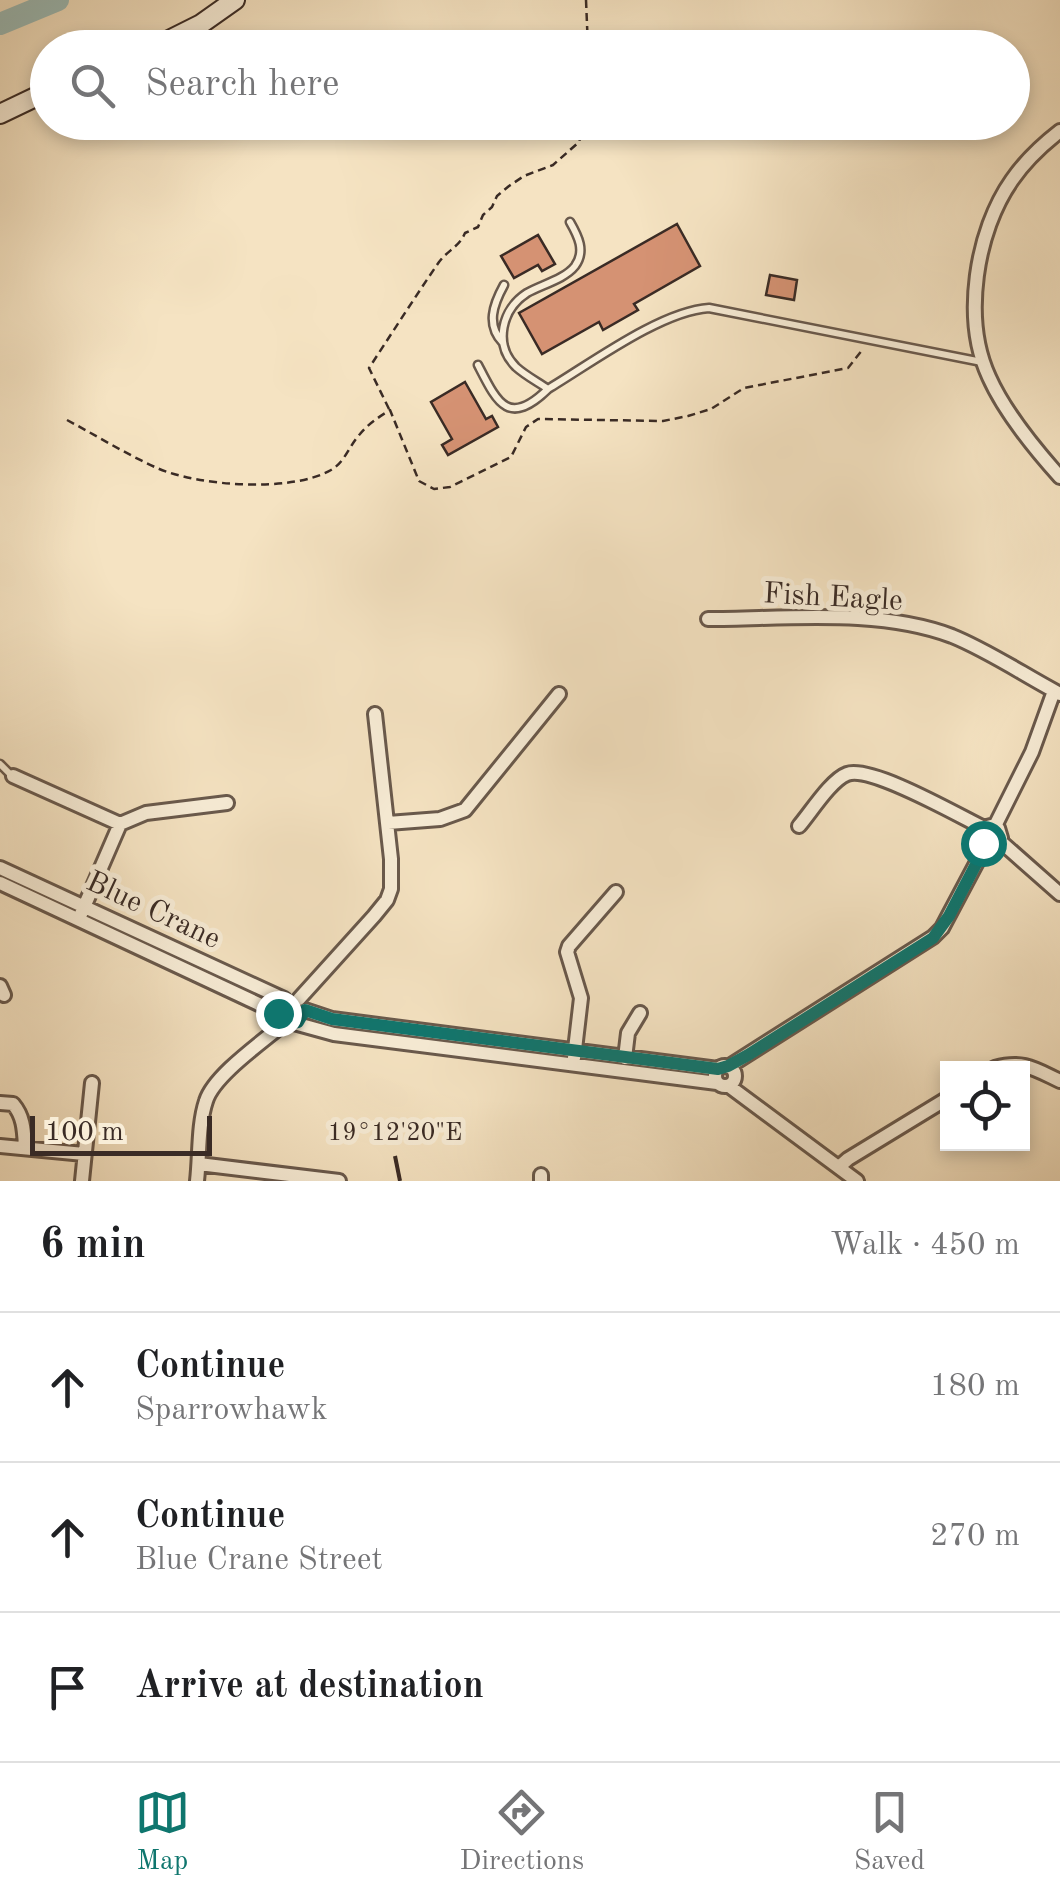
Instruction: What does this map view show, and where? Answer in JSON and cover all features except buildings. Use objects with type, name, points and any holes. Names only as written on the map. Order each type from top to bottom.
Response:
[{"type":"main road","points":[[188,30],[234,0]]},
{"type":"main road","points":[[0,114],[30,100]]},
{"type":"street","points":[[1060,131],[1010,182],[991,216],[975,302],[978,344],[988,378],[1060,477]]},
{"type":"street","name":"Fish Eagle","points":[[708,620],[853,618],[912,626],[968,644],[1057,693]]},
{"type":"street","points":[[1057,693],[1032,752],[990,827],[981,836],[1060,894]]},
{"type":"street","points":[[388,823],[440,819],[465,810],[559,694]]},
{"type":"street","points":[[286,1019],[279,1005],[296,1003],[387,900],[392,882],[375,714]]},
{"type":"street","points":[[799,826],[834,784],[857,772],[881,778],[990,827]]},
{"type":"street","points":[[13,776],[120,824]]},
{"type":"street","points":[[82,912],[120,824],[146,813],[227,802]]},
{"type":"street","points":[[727,1076],[748,1055],[933,938],[993,843]]},
{"type":"street","name":"Blue Crane","points":[[0,868],[286,1019],[334,1034],[575,1058]]},
{"type":"street","name":"Blue Crane","points":[[0,883],[82,912],[332,1019],[575,1058]]},
{"type":"street","points":[[575,1058],[581,998],[566,952],[616,892]]},
{"type":"street","points":[[197,1181],[207,1095],[220,1078],[286,1019],[302,1018],[296,1003]]},
{"type":"street","points":[[625,1058],[628,1033],[640,1013]]},
{"type":"street","points":[[575,1058],[727,1076]]},
{"type":"street","points":[[575,1058],[625,1058],[727,1076],[742,1094],[857,1181]]},
{"type":"street","points":[[1030,1067],[1060,1082]]},
{"type":"street","points":[[82,1181],[92,1084]]},
{"type":"street","points":[[0,1103],[13,1104],[22,1117],[25,1148]]},
{"type":"street","points":[[839,1167],[940,1103]]},
{"type":"street","points":[[0,1146],[84,1154]]},
{"type":"street","points":[[199,1164],[339,1181]]},
{"type":"lane","points":[[503,344],[505,319],[511,306],[576,264],[581,250],[570,222]]},
{"type":"lane","points":[[504,285],[492,313],[494,331],[517,367],[548,390]]},
{"type":"lane","points":[[478,365],[495,398],[507,407],[524,408],[649,329],[697,308],[724,310],[983,362]]},
{"type":"lane","points":[[0,764],[13,776]]},
{"type":"path","points":[[586,0],[587,30]]},
{"type":"path","points":[[580,140],[553,165],[524,176],[498,196],[478,226],[465,233],[461,244],[444,256],[369,368],[419,481],[434,489],[450,487],[511,457],[526,427],[538,419],[664,420],[688,416],[711,408],[744,388],[848,368],[868,339]]},
{"type":"path","points":[[68,420],[159,469],[196,479],[252,484],[314,479],[336,468],[358,436],[390,410]]},
{"type":"waterway","points":[[0,24],[58,0]]},
{"type":"route","points":[[278,1013],[290,1024],[298,1022],[305,1010],[332,1019],[718,1069],[748,1055],[933,938],[949,916],[986,845],[983,843]]}]
